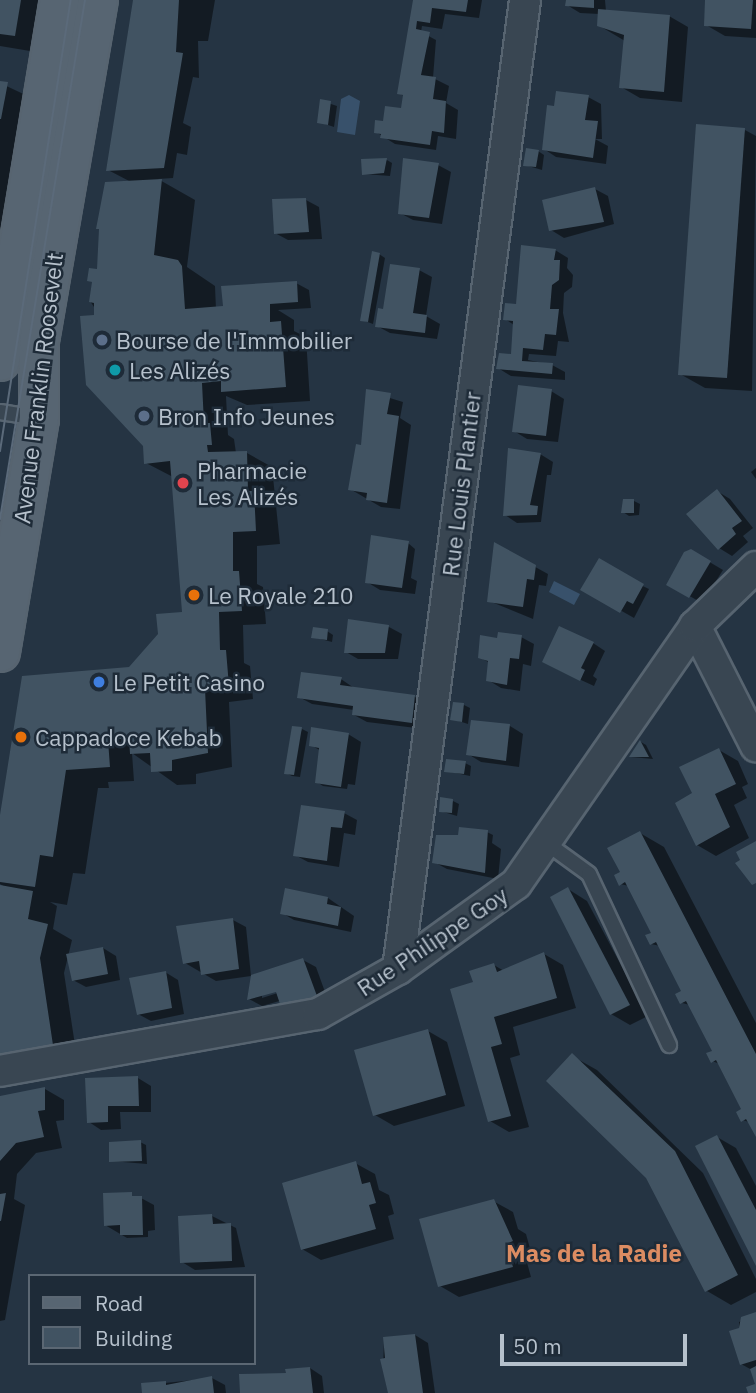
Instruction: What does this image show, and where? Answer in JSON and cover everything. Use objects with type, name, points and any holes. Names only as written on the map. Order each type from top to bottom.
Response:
[{"type":"main road","name":"Avenue Franklin Roosevelt","points":[[0,361],[60,0]]},
{"type":"main road","name":"Avenue Franklin Roosevelt","points":[[1,644],[39,419],[39,341],[97,0]]},
{"type":"street","name":"Rue Louis Plantier","points":[[398,969],[525,0]]},
{"type":"street","name":"Rue Philippe Goy","points":[[0,1071],[318,1014],[398,969],[516,884],[695,626],[756,567]]},
{"type":"street","points":[[695,626],[756,746]]},
{"type":"lane","points":[[0,412],[39,419]]},
{"type":"lane","points":[[545,842],[589,874],[669,1045]]},
{"type":"water","points":[[349,95],[360,101],[355,135],[337,132],[341,99]]},
{"type":"water","points":[[554,581],[580,594],[574,605],[549,592]]},
{"type":"building","points":[[0,0],[21,0],[15,36],[0,34]]},
{"type":"building","points":[[133,0],[179,0],[176,52],[183,53],[164,168],[106,171]]},
{"type":"building","points":[[413,0],[468,0],[466,12],[432,8],[430,23],[417,21],[416,29],[430,32],[421,75],[436,77],[433,99],[446,101],[444,133],[432,131],[430,145],[380,138],[381,134],[374,133],[375,120],[383,121],[385,106],[401,108],[403,95],[397,94]]},
{"type":"building","points":[[566,0],[594,0],[594,8],[565,6]]},
{"type":"building","points":[[705,0],[753,0],[751,29],[704,26]]},
{"type":"building","points":[[598,9],[670,15],[664,92],[619,88],[624,35],[597,26]]},
{"type":"building","points":[[0,81],[8,82],[1,119],[0,119]]},
{"type":"building","points":[[556,91],[589,95],[585,120],[598,121],[593,158],[542,150],[547,105],[554,106]]},
{"type":"building","points":[[320,99],[331,101],[328,125],[317,123]]},
{"type":"building","points":[[696,124],[745,128],[727,378],[678,375]]},
{"type":"building","points":[[526,148],[539,150],[536,167],[523,166]]},
{"type":"building","points":[[387,158],[384,173],[362,175],[361,159]]},
{"type":"building","points":[[403,158],[439,163],[429,218],[398,214]]},
{"type":"building","points":[[162,179],[154,255],[178,260],[182,266],[185,309],[223,306],[221,286],[297,281],[298,302],[270,304],[270,322],[281,321],[286,387],[221,392],[221,381],[202,383],[204,423],[210,423],[212,445],[207,445],[208,452],[247,451],[248,491],[254,491],[256,531],[233,532],[233,571],[239,571],[242,611],[219,612],[220,650],[226,650],[229,686],[205,689],[208,753],[172,760],[172,771],[151,772],[150,753],[130,754],[129,738],[108,740],[110,767],[66,770],[53,857],[40,855],[35,887],[0,882],[0,815],[22,676],[129,667],[158,634],[156,614],[182,612],[170,461],[144,464],[143,446],[86,385],[80,316],[94,315],[94,303],[89,302],[92,282],[87,281],[89,268],[97,269],[99,229],[96,229],[105,182]]},
{"type":"building","points":[[595,187],[604,222],[549,231],[542,200]]},
{"type":"building","points":[[306,198],[309,232],[274,234],[272,199]]},
{"type":"building","points":[[521,245],[556,249],[554,260],[560,260],[559,280],[552,285],[550,309],[559,309],[556,335],[545,334],[543,350],[523,348],[522,361],[553,363],[552,374],[496,369],[499,353],[511,354],[513,321],[503,320],[505,303],[516,304]]},
{"type":"building","points":[[372,251],[380,253],[368,322],[360,321]]},
{"type":"building","points":[[390,264],[420,268],[413,313],[427,315],[425,333],[375,327],[378,308],[383,309]]},
{"type":"building","points":[[518,385],[552,389],[546,436],[512,432]]},
{"type":"building","points":[[366,389],[391,393],[387,414],[399,416],[387,503],[366,500],[367,493],[348,490],[356,444],[361,445]]},
{"type":"building","points":[[508,448],[541,453],[530,505],[538,506],[537,515],[503,516]]},
{"type":"building","points":[[717,489],[742,521],[732,528],[736,534],[718,550],[686,514]]},
{"type":"building","points":[[623,499],[634,499],[634,513],[621,513]]},
{"type":"building","points":[[371,535],[409,541],[402,588],[365,583]]},
{"type":"building","points":[[494,542],[536,565],[534,580],[527,579],[523,607],[487,602]]},
{"type":"building","points":[[691,549],[711,561],[689,598],[666,585],[684,552]]},
{"type":"building","points":[[599,558],[644,584],[633,604],[627,601],[620,613],[580,590]]},
{"type":"building","points":[[348,619],[389,625],[385,653],[344,653]]},
{"type":"building","points":[[559,626],[594,642],[581,668],[585,670],[580,681],[542,662]]},
{"type":"building","points":[[313,627],[328,629],[327,640],[311,638]]},
{"type":"building","points":[[498,632],[522,635],[519,659],[510,658],[507,685],[486,681],[488,661],[478,658],[480,635],[497,638]]},
{"type":"building","points":[[301,672],[342,677],[340,685],[415,695],[412,723],[352,715],[353,706],[297,698]]},
{"type":"building","points":[[453,702],[464,703],[462,722],[450,720]]},
{"type":"building","points":[[471,720],[510,724],[506,761],[466,755]]},
{"type":"building","points":[[292,726],[302,727],[294,775],[284,774]]},
{"type":"building","points":[[311,727],[349,733],[341,787],[315,783],[319,748],[309,746]]},
{"type":"building","points":[[640,740],[649,757],[629,757]]},
{"type":"building","points":[[719,748],[736,784],[715,794],[730,827],[696,846],[675,803],[692,793],[679,767]]},
{"type":"building","points":[[446,759],[466,761],[464,774],[444,772]]},
{"type":"building","points":[[440,797],[453,799],[452,813],[439,812]]},
{"type":"building","points":[[301,805],[345,811],[342,828],[331,827],[327,861],[293,856]]},
{"type":"building","points":[[459,827],[488,830],[485,873],[432,863],[436,835],[458,835]]},
{"type":"building","points":[[640,831],[756,1054],[756,1137],[746,1119],[741,1122],[736,1112],[741,1109],[716,1060],[711,1063],[706,1053],[712,1051],[686,1001],[680,1004],[675,994],[681,991],[656,942],[650,945],[645,935],[651,933],[625,882],[619,886],[614,875],[620,872],[607,848]]},
{"type":"building","points":[[756,841],[756,883],[752,885],[735,863],[740,860],[736,852]]},
{"type":"building","points":[[0,885],[33,891],[28,919],[48,924],[40,958],[53,1045],[0,1055]]},
{"type":"building","points":[[568,887],[630,1005],[610,1015],[550,897]]},
{"type":"building","points":[[285,888],[328,897],[327,904],[341,907],[338,926],[280,914]]},
{"type":"building","points":[[233,918],[239,969],[201,975],[199,961],[183,964],[176,926]]},
{"type":"building","points":[[103,947],[108,974],[72,981],[66,954]]},
{"type":"building","points":[[544,952],[557,998],[494,1017],[502,1044],[491,1047],[511,1116],[488,1122],[450,989],[473,982],[469,971],[494,963],[497,972]]},
{"type":"building","points":[[303,958],[317,996],[281,1007],[276,992],[247,1000],[251,975]]},
{"type":"building","points":[[166,971],[172,1008],[137,1015],[129,978]]},
{"type":"building","points":[[428,1029],[446,1095],[373,1116],[354,1050]]},
{"type":"building","points":[[572,1053],[675,1151],[738,1275],[705,1292],[646,1178],[546,1081]]},
{"type":"building","points":[[138,1076],[139,1106],[108,1106],[108,1122],[87,1123],[85,1078]]},
{"type":"building","points":[[45,1087],[45,1110],[38,1111],[44,1137],[16,1143],[0,1161],[0,1096]]},
{"type":"building","points":[[717,1135],[756,1210],[756,1266],[695,1146]]},
{"type":"building","points":[[141,1140],[142,1161],[109,1162],[109,1142]]},
{"type":"building","points":[[356,1161],[362,1184],[370,1182],[376,1203],[369,1205],[376,1229],[301,1250],[282,1183]]},
{"type":"building","points":[[132,1192],[132,1196],[142,1196],[143,1235],[120,1235],[120,1225],[104,1226],[103,1193]]},
{"type":"building","points":[[6,1193],[1,1221],[0,1221],[0,1194]]},
{"type":"building","points":[[494,1199],[513,1241],[506,1244],[513,1267],[438,1287],[419,1219]]},
{"type":"building","points":[[212,1214],[213,1224],[231,1223],[232,1261],[180,1263],[178,1216]]},
{"type":"building","points":[[756,1312],[756,1360],[740,1365],[729,1331],[739,1328],[741,1317]]},
{"type":"building","points":[[415,1334],[423,1393],[388,1393],[380,1359],[385,1358],[383,1337]]},
{"type":"building","points":[[756,1366],[756,1393],[748,1393],[746,1387],[755,1384],[750,1369]]},
{"type":"building","points":[[310,1367],[313,1393],[240,1393],[239,1374],[286,1373],[285,1369]]},
{"type":"building","points":[[212,1376],[214,1393],[142,1393],[141,1383],[166,1381],[166,1385]]},
{"type":"tram line","points":[[0,451],[71,0]]},
{"type":"tram line","points":[[0,519],[85,0]]},
{"type":"place","name":"Bourse de l'Immobilier","points":[[102,340]]},
{"type":"place","name":"Les Alizés","points":[[115,370]]},
{"type":"place","name":"Bron Info Jeunes","points":[[144,416]]},
{"type":"place","name":"Pharmacie Les Alizés","points":[[183,483]]},
{"type":"place","name":"Le Royale 210","points":[[194,595]]},
{"type":"place","name":"Le Petit Casino","points":[[99,682]]},
{"type":"place","name":"Cappadoce Kebab","points":[[21,737]]},
{"type":"district","name":"Mas de la Radie","points":[[594,1254]]}]
